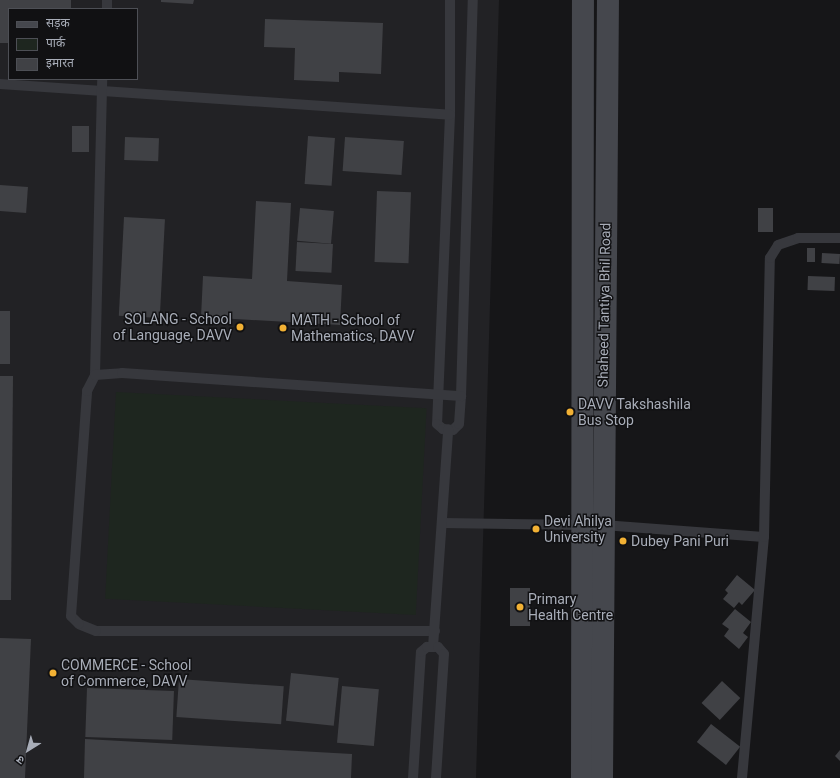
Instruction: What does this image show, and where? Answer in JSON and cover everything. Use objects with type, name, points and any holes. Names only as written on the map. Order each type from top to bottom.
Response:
[{"type":"main road","points":[[582,0],[585,295],[581,525],[582,778]]},
{"type":"main road","name":"Shaheed Tantiya Bhil Road","points":[[602,778],[608,0]]},
{"type":"lane","points":[[448,430],[437,424],[450,115],[450,0]]},
{"type":"lane","points":[[448,430],[459,424],[461,396],[473,0]]},
{"type":"lane","points":[[102,80],[95,375],[87,391],[71,616],[79,624],[96,631],[435,631]]},
{"type":"lane","points":[[0,84],[450,115]]},
{"type":"lane","points":[[742,778],[764,537],[770,258],[778,245],[798,238],[840,238]]},
{"type":"lane","points":[[95,375],[122,373],[461,396]]},
{"type":"lane","points":[[433,647],[443,523],[448,430]]},
{"type":"lane","points":[[443,523],[603,525],[764,537]]},
{"type":"lane","points":[[413,778],[421,652],[426,647],[433,647],[444,654],[436,778]]},
{"type":"shaded area","points":[[0,0],[499,0],[476,778],[0,778]]},
{"type":"green space","points":[[116,392],[427,408],[416,615],[105,599]]},
{"type":"building","points":[[0,0],[71,0],[71,8],[8,8],[8,43],[0,43]]},
{"type":"building","points":[[161,0],[194,0],[193,4],[161,2]]},
{"type":"building","points":[[265,19],[383,23],[381,74],[339,72],[339,82],[294,80],[295,48],[264,47]]},
{"type":"building","points":[[72,126],[89,126],[89,152],[72,152]]},
{"type":"building","points":[[308,136],[335,138],[332,186],[305,184]]},
{"type":"building","points":[[125,137],[159,138],[158,161],[124,160]]},
{"type":"building","points":[[345,137],[404,141],[401,175],[343,171]]},
{"type":"building","points":[[0,185],[28,187],[26,213],[0,211]]},
{"type":"building","points":[[377,191],[411,192],[409,263],[375,262]]},
{"type":"building","points":[[256,201],[291,203],[287,281],[342,285],[340,325],[201,317],[203,276],[252,279]]},
{"type":"building","points":[[300,208],[334,211],[331,244],[297,241]]},
{"type":"building","points":[[758,208],[773,208],[773,232],[758,232]]},
{"type":"building","points":[[124,217],[165,219],[160,318],[119,316]]},
{"type":"building","points":[[297,242],[333,244],[331,273],[295,271]]},
{"type":"building","points":[[807,248],[815,248],[815,262],[807,262]]},
{"type":"building","points":[[822,253],[840,254],[839,264],[821,263]]},
{"type":"building","points":[[808,276],[835,277],[834,291],[808,290]]},
{"type":"building","points":[[0,311],[10,311],[10,364],[0,364]]},
{"type":"building","points":[[0,376],[13,376],[11,600],[0,600]]},
{"type":"building","points":[[737,575],[755,590],[742,605],[739,602],[734,608],[723,599],[728,593],[725,590]]},
{"type":"building","name":"Primary Health Centre","points":[[510,588],[530,588],[530,626],[510,626]]},
{"type":"building","points":[[735,609],[751,622],[743,633],[748,637],[739,649],[724,636],[729,629],[722,624]]},
{"type":"building","points":[[0,638],[31,639],[25,778],[0,778]]},
{"type":"building","points":[[291,673],[339,678],[334,726],[286,721]]},
{"type":"building","points":[[179,679],[284,686],[281,724],[176,717]]},
{"type":"building","points":[[722,681],[740,698],[720,720],[702,703]]},
{"type":"building","points":[[342,686],[379,689],[374,746],[337,743]]},
{"type":"building","points":[[87,688],[174,691],[172,740],[85,737]]},
{"type":"building","points":[[711,724],[740,747],[726,765],[697,742]]},
{"type":"building","points":[[85,739],[352,754],[351,778],[84,778]]},
{"type":"building","points":[[840,750],[840,761],[835,756]]},
{"type":"place","name":"SOLANG - School of Language, DAVV","points":[[240,327]]},
{"type":"place","name":"MATH - School of Mathematics, DAVV","points":[[283,328]]},
{"type":"place","name":"DAVV Takshashila Bus Stop","points":[[570,412]]},
{"type":"place","name":"Devi Ahilya University","points":[[536,529]]},
{"type":"place","name":"Dubey Pani Puri","points":[[623,541]]},
{"type":"place","name":"Primary Health Centre","points":[[520,607]]},
{"type":"place","name":"COMMERCE - School of Commerce, DAVV","points":[[53,673]]}]
